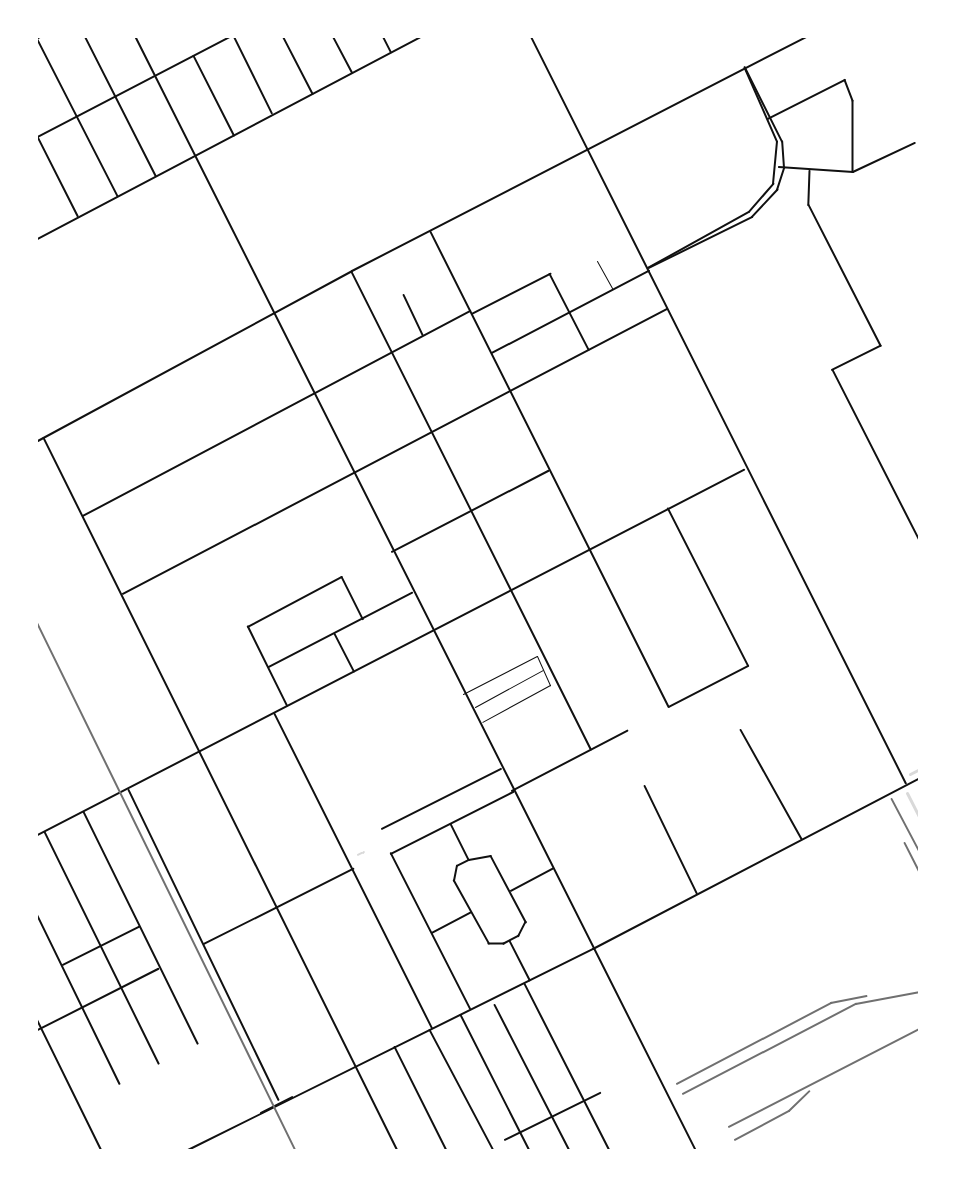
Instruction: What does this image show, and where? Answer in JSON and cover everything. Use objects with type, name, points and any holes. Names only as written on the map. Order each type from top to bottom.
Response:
[{"type":"main road","points":[[37,38],[42,36]]},
{"type":"main road","points":[[135,36],[431,632],[696,1151]]},
{"type":"main road","points":[[36,442],[352,271],[808,36]]},
{"type":"main road","points":[[186,1151],[593,949],[920,778]]},
{"type":"main road","points":[[261,1113],[279,1100],[293,1097]]},
{"type":"street","points":[[86,36],[156,176]]},
{"type":"street","points":[[37,138],[233,36],[273,114]]},
{"type":"street","points":[[283,36],[313,94]]},
{"type":"street","points":[[333,36],[352,73]]},
{"type":"street","points":[[383,36],[391,53]]},
{"type":"street","points":[[36,240],[423,36]]},
{"type":"street","points":[[531,36],[745,470],[907,785]]},
{"type":"street","points":[[37,38],[118,197]]},
{"type":"street","points":[[194,56],[234,135]]},
{"type":"street","points":[[648,270],[759,212],[777,190],[784,168],[784,148],[772,117],[745,68]]},
{"type":"street","points":[[491,353],[613,290],[757,207],[778,167],[767,120],[745,68]]},
{"type":"street","points":[[767,120],[845,80],[853,101],[853,172]]},
{"type":"street","points":[[36,133],[78,217]]},
{"type":"street","points":[[778,167],[810,171],[853,172],[915,143]]},
{"type":"street","points":[[810,171],[809,205],[880,346],[833,370],[920,541]]},
{"type":"street","points":[[430,231],[669,707],[748,666],[668,509]]},
{"type":"street","points":[[352,271],[591,750]]},
{"type":"street","points":[[472,314],[550,274],[589,350]]},
{"type":"street","points":[[404,296],[423,335]]},
{"type":"street","points":[[122,594],[667,309]]},
{"type":"street","points":[[84,516],[470,311]]},
{"type":"street","points":[[44,438],[354,1067],[398,1151]]},
{"type":"street","points":[[392,552],[549,470]]},
{"type":"street","points":[[36,836],[745,470]]},
{"type":"street","points":[[287,706],[248,627],[342,577],[363,619]]},
{"type":"street","points":[[268,668],[412,593]]},
{"type":"street","points":[[334,633],[354,672]]},
{"type":"street","points":[[275,714],[494,1151]]},
{"type":"street","points":[[741,730],[803,840]]},
{"type":"street","points":[[470,1010],[391,854],[627,731]]},
{"type":"street","points":[[381,829],[501,769]]},
{"type":"street","points":[[645,786],[698,894]]},
{"type":"street","points":[[129,790],[279,1100]]},
{"type":"street","points":[[83,811],[198,1044]]},
{"type":"street","points":[[451,824],[469,860]]},
{"type":"street","points":[[44,831],[159,1064]]},
{"type":"street","points":[[491,856],[526,922],[510,941],[489,944],[471,912],[453,872],[469,860],[491,856]]},
{"type":"street","points":[[203,944],[353,869]]},
{"type":"street","points":[[510,891],[552,869]]},
{"type":"street","points":[[36,912],[120,1084]]},
{"type":"street","points":[[431,933],[471,912]]},
{"type":"street","points":[[62,965],[140,927]]},
{"type":"street","points":[[510,941],[530,980]]},
{"type":"street","points":[[36,1031],[160,968]]},
{"type":"street","points":[[525,983],[610,1151]]},
{"type":"street","points":[[495,1005],[570,1151]]},
{"type":"street","points":[[460,1014],[530,1151]]},
{"type":"street","points":[[36,1017],[102,1151]]},
{"type":"street","points":[[394,1047],[447,1151]]},
{"type":"street","points":[[505,1140],[600,1093]]},
{"type":"lane","points":[[597,261],[613,290]]},
{"type":"lane","points":[[463,694],[536,655],[544,669],[550,685],[478,724]]},
{"type":"lane","points":[[471,709],[544,669]]},
{"type":"waterway","points":[[910,774],[920,769]]},
{"type":"waterway","points":[[907,793],[920,819]]},
{"type":"waterway","points":[[358,855],[362,853]]},
{"type":"railway","points":[[36,620],[296,1151]]},
{"type":"railway","points":[[892,799],[920,852]]},
{"type":"railway","points":[[905,843],[920,872]]},
{"type":"railway","points":[[683,1094],[856,1004],[920,992]]},
{"type":"railway","points":[[677,1084],[831,1003],[866,996]]},
{"type":"railway","points":[[729,1127],[920,1029]]},
{"type":"railway","points":[[735,1140],[789,1111],[809,1092]]}]
